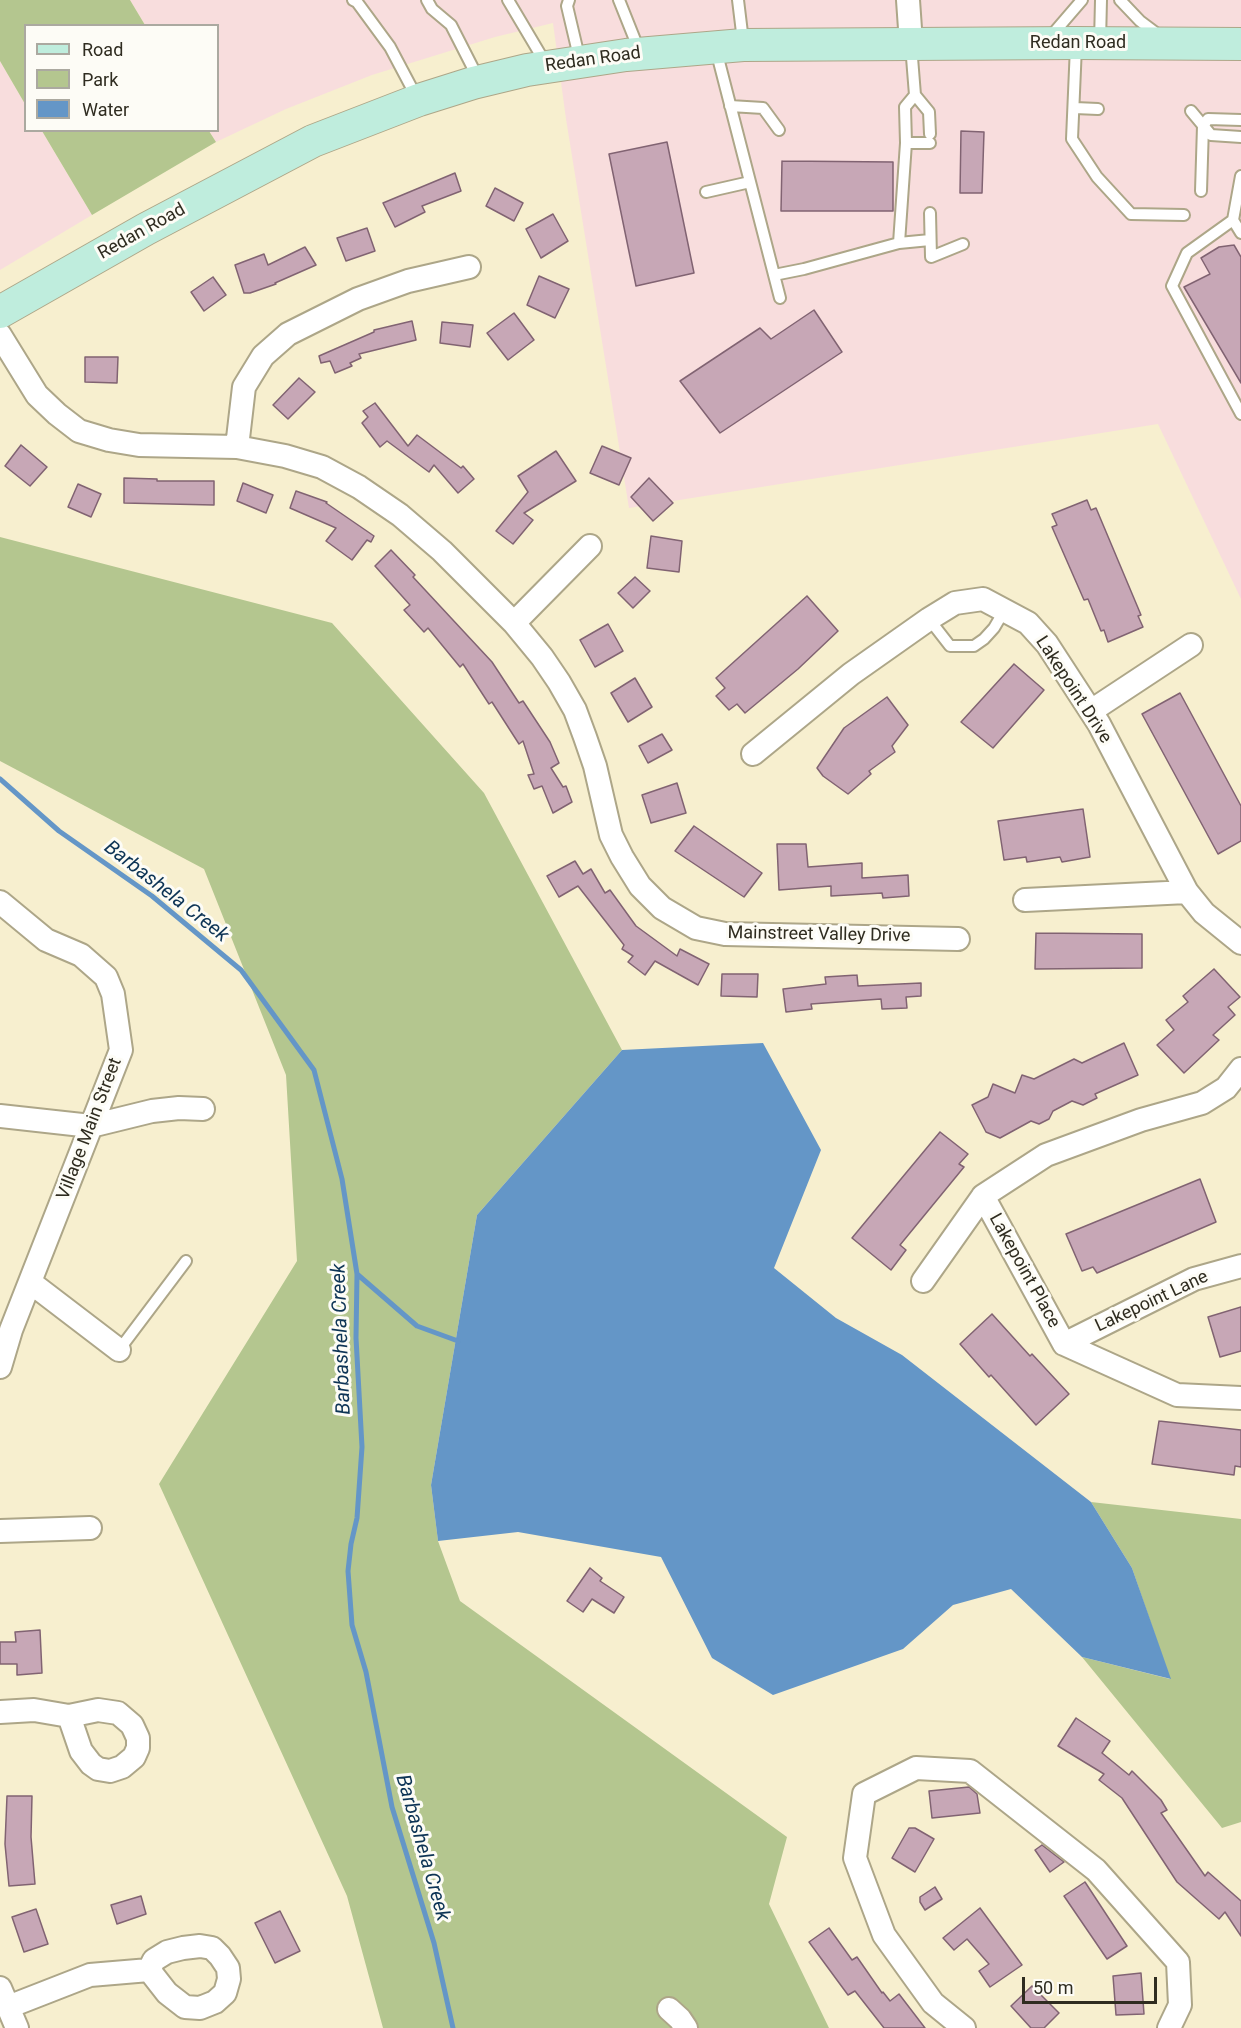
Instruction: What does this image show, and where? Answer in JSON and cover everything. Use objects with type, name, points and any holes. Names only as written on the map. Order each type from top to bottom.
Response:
[{"type":"main road","name":"Redan Road","points":[[0,312],[146,229],[313,141],[419,100],[479,81],[547,67],[640,53],[729,46],[911,43],[1241,45]]},
{"type":"street","points":[[908,0],[911,43]]},
{"type":"street","points":[[237,447],[244,387],[263,356],[288,334],[358,298],[408,281],[469,267]]},
{"type":"street","name":"Mainstreet Valley Drive","points":[[0,334],[38,395],[79,431],[109,440],[139,445],[237,447],[285,456],[322,467],[359,487],[400,515],[442,551],[514,623],[548,665],[575,710],[595,766],[611,835],[640,885],[662,909],[696,928],[725,934],[958,939]]},
{"type":"street","points":[[514,623],[590,546]]},
{"type":"street","name":"Lakepoint Drive","points":[[753,754],[851,674],[929,619],[955,603],[983,599],[1028,623],[1047,644],[1091,711],[1187,892],[1204,913],[1241,943]]},
{"type":"street","points":[[1091,711],[1191,645]]},
{"type":"street","points":[[1025,900],[1187,892]]},
{"type":"street","name":"Village Main Street","points":[[0,902],[46,940],[81,955],[106,977],[119,1022],[121,1050],[30,1282],[6,1329],[0,1367]]},
{"type":"street","name":"Lakepoint Place","points":[[1241,1069],[1226,1088],[1202,1103],[1141,1120],[1047,1155],[983,1196],[1064,1344],[1177,1395],[1241,1398]]},
{"type":"street","points":[[0,1116],[91,1126],[152,1111],[179,1108],[203,1109]]},
{"type":"street","points":[[923,1281],[983,1196]]},
{"type":"street","name":"Lakepoint Lane","points":[[1064,1344],[1194,1279],[1241,1266]]},
{"type":"street","points":[[30,1282],[119,1350]]},
{"type":"street","points":[[0,1531],[90,1528]]},
{"type":"street","points":[[0,1712],[34,1710],[69,1716]]},
{"type":"street","points":[[964,2028],[933,2003],[884,1935],[855,1858],[864,1794],[916,1768],[970,1771],[1096,1870],[1178,1962],[1180,2005],[1168,2028]]},
{"type":"street","points":[[17,2028],[4,1997],[90,1975],[149,1970]]},
{"type":"street","points":[[669,2009],[686,2028]]},
{"type":"lane","points":[[353,0],[357,2],[390,47],[419,100]]},
{"type":"lane","points":[[427,0],[432,9],[451,25],[479,81]]},
{"type":"lane","points":[[508,0],[547,67]]},
{"type":"lane","points":[[569,0],[567,6],[580,62]]},
{"type":"lane","points":[[619,0],[640,53]]},
{"type":"lane","points":[[738,0],[729,46],[730,106],[780,298]]},
{"type":"lane","points":[[1044,43],[1082,0]]},
{"type":"lane","points":[[1101,0],[1088,43],[1075,108],[1072,139],[1097,177],[1131,214],[1184,215]]},
{"type":"lane","points":[[1120,0],[1140,21],[1170,43]]},
{"type":"lane","points":[[899,243],[906,143],[905,107],[915,95],[911,43]]},
{"type":"lane","points":[[906,143],[930,138],[935,112],[915,95]]},
{"type":"lane","points":[[730,106],[763,108],[779,130]]},
{"type":"lane","points":[[1075,108],[1098,109]]},
{"type":"lane","points":[[1191,111],[1211,135],[1241,137]]},
{"type":"lane","points":[[1201,191],[1203,126],[1208,120],[1241,120]]},
{"type":"lane","points":[[1241,176],[1233,220],[1241,233]]},
{"type":"lane","points":[[706,192],[750,182]]},
{"type":"lane","points":[[930,213],[931,257],[963,244]]},
{"type":"lane","points":[[1233,220],[1187,253],[1172,286],[1241,414]]},
{"type":"lane","points":[[774,275],[899,243],[930,240]]},
{"type":"lane","points":[[929,619],[950,646],[974,646],[994,628],[1004,610]]},
{"type":"lane","points":[[119,1350],[186,1261]]},
{"type":"shaded area","points":[[130,0],[1241,0],[1241,599],[1158,424],[629,508],[566,119],[553,23],[495,37],[372,75],[286,109],[216,142],[210,132],[219,132],[219,24],[144,24]]},
{"type":"shaded area","points":[[0,61],[24,102],[24,132],[43,132],[92,215],[0,270]]},
{"type":"green space","points":[[0,0],[130,0],[144,24],[24,24],[24,102],[0,61]]},
{"type":"green space","points":[[43,132],[210,132],[216,142],[92,215]]},
{"type":"green space","points":[[0,537],[332,623],[484,793],[622,1050],[477,1215],[431,1485],[438,1541],[460,1601],[787,1837],[769,1904],[829,2028],[383,2028],[347,1896],[159,1484],[297,1261],[286,1075],[204,869],[0,761]]},
{"type":"green space","points":[[1091,1502],[1241,1519],[1241,1822],[1222,1828],[1082,1657],[1170,1679],[1132,1568]]},
{"type":"water","points":[[763,1043],[821,1150],[774,1268],[836,1318],[902,1355],[1091,1502],[1132,1568],[1171,1679],[1082,1657],[1011,1589],[953,1605],[903,1649],[773,1695],[712,1658],[661,1557],[518,1532],[438,1541],[431,1485],[477,1215],[622,1050]]},
{"type":"building","points":[[961,131],[984,132],[982,193],[960,193]]},
{"type":"building","points":[[667,142],[694,273],[636,286],[609,154]]},
{"type":"building","points":[[782,161],[893,162],[893,211],[781,211]]},
{"type":"building","points":[[455,173],[461,191],[422,206],[425,212],[395,227],[383,203]]},
{"type":"building","points":[[495,188],[523,203],[514,221],[486,206]]},
{"type":"building","points":[[553,214],[568,241],[541,258],[526,229]]},
{"type":"building","points":[[367,228],[375,251],[346,261],[337,238]]},
{"type":"building","points":[[1234,245],[1241,257],[1241,383],[1184,287],[1210,274],[1201,258],[1219,247]]},
{"type":"building","points":[[305,247],[316,265],[276,284],[244,293],[235,265],[264,254],[268,265]]},
{"type":"building","points":[[539,276],[569,289],[555,318],[527,305]]},
{"type":"building","points":[[213,277],[226,295],[204,311],[191,292]]},
{"type":"building","points":[[814,310],[842,352],[720,433],[680,381],[760,328],[771,339]]},
{"type":"building","points":[[514,313],[534,340],[508,360],[487,333]]},
{"type":"building","points":[[412,321],[416,340],[359,354],[361,358],[350,363],[352,366],[335,373],[330,361],[321,363],[319,356],[374,332],[374,330]]},
{"type":"building","points":[[442,322],[473,325],[470,347],[440,343]]},
{"type":"building","points":[[85,357],[118,357],[117,383],[85,382]]},
{"type":"building","points":[[299,378],[315,392],[288,419],[273,405]]},
{"type":"building","points":[[375,403],[408,446],[417,435],[461,468],[463,466],[474,479],[458,493],[434,465],[429,472],[387,441],[380,447],[362,423],[368,417],[363,411]]},
{"type":"building","points":[[21,445],[47,467],[30,486],[5,466]]},
{"type":"building","points":[[602,446],[631,458],[619,485],[590,473]]},
{"type":"building","points":[[556,451],[576,481],[524,513],[533,520],[513,544],[496,531],[528,492],[518,476]]},
{"type":"building","points":[[124,478],[157,479],[157,481],[214,481],[214,505],[124,503]]},
{"type":"building","points":[[649,478],[673,503],[653,521],[631,497]]},
{"type":"building","points":[[243,483],[273,495],[266,513],[237,501]]},
{"type":"building","points":[[78,484],[101,494],[91,517],[68,507]]},
{"type":"building","points":[[296,491],[327,502],[374,536],[371,542],[367,540],[352,560],[326,541],[336,528],[290,508]]},
{"type":"building","points":[[1087,500],[1091,510],[1096,508],[1141,615],[1138,616],[1143,627],[1108,642],[1088,599],[1084,600],[1052,527],[1057,525],[1052,514]]},
{"type":"building","points":[[651,536],[682,541],[679,572],[647,568]]},
{"type":"building","points":[[391,550],[492,662],[519,703],[523,701],[550,742],[559,763],[551,768],[563,787],[566,786],[572,802],[553,813],[542,786],[534,789],[528,775],[534,774],[523,741],[519,744],[492,702],[489,704],[463,664],[460,667],[428,628],[424,632],[404,610],[410,605],[375,566]]},
{"type":"building","points":[[635,577],[650,591],[633,608],[618,593]]},
{"type":"building","points":[[807,596],[838,631],[798,669],[745,713],[737,704],[729,710],[716,696],[725,688],[716,678]]},
{"type":"building","points":[[608,624],[623,651],[595,667],[580,640]]},
{"type":"building","points":[[1014,664],[1044,690],[993,748],[961,722]]},
{"type":"building","points":[[635,678],[652,707],[628,722],[611,693]]},
{"type":"building","points":[[1180,693],[1241,806],[1241,841],[1218,854],[1142,714]]},
{"type":"building","points":[[887,697],[908,725],[892,746],[895,752],[869,771],[871,774],[848,794],[823,776],[817,768],[844,728]]},
{"type":"building","points":[[662,734],[672,750],[648,763],[639,746]]},
{"type":"building","points":[[677,783],[686,813],[651,823],[642,795]]},
{"type":"building","points":[[1083,809],[1090,857],[1062,862],[1060,857],[1027,862],[1026,857],[1004,860],[998,821]]},
{"type":"building","points":[[694,826],[762,873],[744,897],[675,851]]},
{"type":"building","points":[[777,844],[806,844],[808,867],[862,863],[862,878],[908,875],[909,896],[883,898],[882,893],[831,896],[831,886],[779,890]]},
{"type":"building","points":[[575,861],[583,874],[591,869],[605,893],[610,890],[636,926],[677,956],[680,949],[709,964],[698,985],[655,961],[645,975],[628,962],[633,956],[622,949],[624,945],[578,886],[559,897],[547,876]]},
{"type":"building","points":[[1036,933],[1142,934],[1142,968],[1035,969]]},
{"type":"building","points":[[1214,969],[1240,997],[1228,1007],[1235,1015],[1213,1035],[1219,1040],[1184,1073],[1157,1045],[1174,1030],[1166,1020],[1188,1002],[1183,996]]},
{"type":"building","points":[[722,974],[758,974],[757,997],[721,996]]},
{"type":"building","points":[[857,975],[858,986],[921,983],[921,996],[906,997],[907,1008],[882,1009],[881,999],[811,1004],[812,1009],[786,1012],[783,989],[826,984],[825,977]]},
{"type":"building","points":[[1124,1043],[1138,1075],[1095,1094],[1097,1098],[1083,1105],[1072,1101],[1053,1111],[1049,1119],[1039,1124],[1031,1121],[1000,1138],[986,1132],[972,1105],[988,1097],[993,1084],[1015,1093],[1022,1075],[1034,1079],[1074,1059],[1082,1063]]},
{"type":"building","points":[[940,1132],[968,1154],[959,1164],[964,1167],[900,1245],[906,1250],[891,1270],[852,1238]]},
{"type":"building","points":[[1200,1179],[1216,1222],[1097,1273],[1093,1267],[1082,1271],[1066,1234]]},
{"type":"building","points":[[1241,1307],[1241,1351],[1220,1357],[1208,1317]]},
{"type":"building","points":[[992,1314],[1069,1394],[1036,1425],[960,1344]]},
{"type":"building","points":[[1159,1421],[1241,1430],[1241,1467],[1235,1466],[1234,1475],[1152,1464]]},
{"type":"building","points":[[590,1568],[602,1578],[600,1581],[624,1597],[614,1613],[592,1599],[583,1612],[567,1601]]},
{"type":"building","points":[[40,1630],[42,1673],[17,1675],[17,1664],[0,1664],[0,1642],[16,1642],[15,1632]]},
{"type":"building","points":[[1076,1718],[1110,1741],[1102,1753],[1129,1775],[1132,1771],[1161,1800],[1167,1810],[1161,1813],[1205,1876],[1208,1872],[1241,1901],[1241,1936],[1225,1912],[1219,1919],[1177,1882],[1122,1798],[1099,1780],[1104,1774],[1058,1746]]},
{"type":"building","points":[[969,1787],[977,1794],[980,1813],[932,1818],[929,1791]]},
{"type":"building","points":[[7,1796],[32,1796],[31,1837],[35,1884],[9,1886],[5,1844]]},
{"type":"building","points":[[909,1828],[915,1828],[934,1839],[915,1872],[892,1858]]},
{"type":"building","points":[[1042,1845],[1064,1862],[1050,1872],[1035,1850]]},
{"type":"building","points":[[1085,1882],[1127,1946],[1107,1959],[1064,1896]]},
{"type":"building","points":[[935,1887],[942,1899],[925,1910],[920,1897]]},
{"type":"building","points":[[141,1896],[146,1914],[117,1924],[111,1905]]},
{"type":"building","points":[[980,1908],[1022,1965],[990,1987],[979,1971],[989,1964],[967,1939],[954,1950],[943,1938]]},
{"type":"building","points":[[36,1909],[48,1944],[24,1952],[12,1917]]},
{"type":"building","points":[[280,1911],[300,1951],[275,1963],[255,1923]]},
{"type":"building","points":[[829,1928],[852,1960],[857,1957],[882,1993],[890,2001],[899,1994],[925,2028],[884,2028],[855,1991],[848,1995],[809,1942]]},
{"type":"building","points":[[1141,1973],[1144,2014],[1116,2015],[1113,1976]]},
{"type":"building","points":[[1032,1986],[1059,2013],[1044,2028],[1031,2028],[1011,2006]]},
{"type":"waterway","name":"Barbashela Creek","points":[[0,779],[59,831],[152,896],[241,970],[314,1070],[342,1179],[357,1274],[356,1338],[362,1447],[357,1518],[348,1571],[352,1625],[366,1672],[392,1807],[434,1943],[453,2028]]},
{"type":"waterway","points":[[357,1274],[417,1326],[458,1341]]}]
